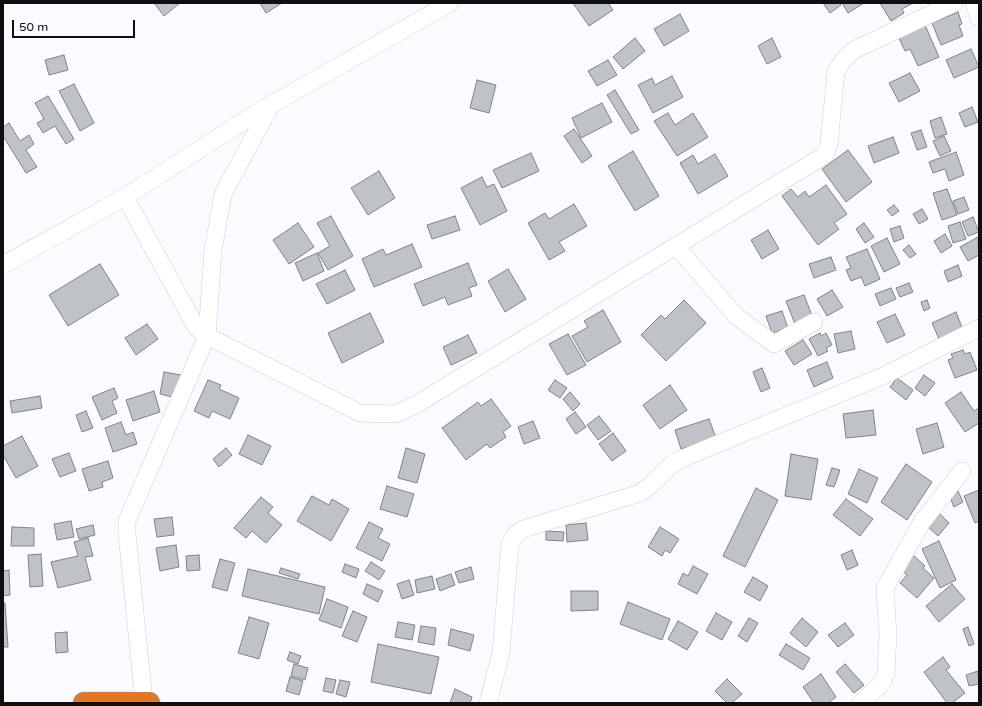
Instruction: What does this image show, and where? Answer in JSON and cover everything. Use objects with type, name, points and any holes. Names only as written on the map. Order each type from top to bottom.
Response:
[{"type":"highway","points":[[84,703],[146,703]]},
{"type":"street","points":[[3,265],[125,197],[271,105],[450,3]]},
{"type":"street","points":[[125,197],[189,316],[196,327],[206,336],[360,413],[396,414],[417,404],[825,155],[829,144],[836,72],[844,59],[854,50],[954,3]]},
{"type":"street","points":[[974,3],[979,18]]},
{"type":"street","points":[[146,703],[127,533],[127,521],[206,336],[213,250],[223,194],[271,105]]},
{"type":"street","points":[[676,246],[736,316],[774,344],[814,322]]},
{"type":"street","points":[[488,703],[501,653],[510,544],[515,535],[523,529],[640,493],[651,485],[670,466],[681,459],[883,376],[976,334]]},
{"type":"street","points":[[861,703],[882,683],[886,673],[888,635],[885,588],[922,522],[962,471]]},
{"type":"building","points":[[154,3],[180,3],[164,16]]},
{"type":"building","points":[[260,3],[282,3],[266,13]]},
{"type":"building","points":[[573,3],[608,3],[613,10],[589,26]]},
{"type":"building","points":[[823,3],[839,3],[841,5],[830,13]]},
{"type":"building","points":[[842,3],[864,3],[848,13]]},
{"type":"building","points":[[880,3],[913,3],[902,9],[904,13],[891,21]]},
{"type":"building","points":[[958,12],[962,24],[959,25],[963,36],[941,45],[932,23]]},
{"type":"building","points":[[680,14],[689,31],[664,46],[654,29]]},
{"type":"building","points":[[925,25],[939,57],[918,66],[910,49],[905,51],[898,36]]},
{"type":"building","points":[[635,38],[645,51],[623,69],[613,57]]},
{"type":"building","points":[[772,38],[781,57],[767,64],[758,46]]},
{"type":"building","points":[[971,49],[979,67],[954,78],[946,60]]},
{"type":"building","points":[[64,55],[68,70],[49,75],[45,60]]},
{"type":"building","points":[[608,60],[617,75],[597,86],[588,71]]},
{"type":"building","points":[[910,73],[920,91],[899,102],[889,83]]},
{"type":"building","points":[[672,76],[683,97],[653,113],[638,85],[652,78],[655,85]]},
{"type":"building","points":[[477,80],[496,85],[489,113],[470,108]]},
{"type":"building","points":[[74,84],[94,123],[80,131],[59,91]]},
{"type":"building","points":[[615,90],[639,130],[631,134],[607,95]]},
{"type":"building","points":[[48,96],[74,139],[66,144],[55,126],[43,133],[37,123],[44,119],[35,103]]},
{"type":"building","points":[[602,103],[612,122],[581,138],[572,118]]},
{"type":"building","points":[[972,107],[978,122],[965,127],[959,113]]},
{"type":"building","points":[[668,113],[675,125],[693,113],[708,137],[677,156],[654,121]]},
{"type":"building","points":[[941,117],[947,134],[935,138],[930,121]]},
{"type":"building","points":[[9,123],[20,141],[29,135],[34,144],[26,150],[37,167],[26,173],[3,136],[3,127]]},
{"type":"building","points":[[574,129],[592,156],[582,163],[564,136]]},
{"type":"building","points":[[921,130],[927,147],[917,150],[911,133]]},
{"type":"building","points":[[944,136],[951,151],[940,156],[933,141]]},
{"type":"building","points":[[893,137],[899,153],[874,163],[868,146]]},
{"type":"building","points":[[848,150],[872,182],[846,202],[822,169]]},
{"type":"building","points":[[633,151],[659,196],[635,211],[608,166]]},
{"type":"building","points":[[956,152],[964,175],[949,181],[945,169],[933,173],[929,162]]},
{"type":"building","points":[[531,153],[539,171],[502,188],[493,170]]},
{"type":"building","points":[[715,154],[728,176],[698,194],[680,163],[693,155],[698,164]]},
{"type":"building","points":[[379,171],[395,198],[368,215],[351,188]]},
{"type":"building","points":[[482,177],[487,187],[494,184],[507,211],[480,225],[461,188]]},
{"type":"building","points":[[826,185],[847,214],[834,223],[839,229],[818,245],[782,196],[791,189],[798,197],[805,191],[809,197]]},
{"type":"building","points":[[947,189],[957,215],[942,220],[933,193]]},
{"type":"building","points":[[964,197],[969,210],[958,214],[953,201]]},
{"type":"building","points":[[574,204],[587,226],[559,242],[565,251],[549,260],[528,223],[545,213],[549,219]]},
{"type":"building","points":[[894,205],[899,211],[892,216],[887,210]]},
{"type":"building","points":[[922,209],[928,219],[919,224],[913,214]]},
{"type":"building","points":[[331,216],[353,256],[328,270],[318,253],[330,246],[317,223]]},
{"type":"building","points":[[455,216],[460,230],[432,239],[427,225]]},
{"type":"building","points":[[973,217],[979,232],[968,236],[962,222]]},
{"type":"building","points":[[960,222],[966,239],[953,243],[948,226]]},
{"type":"building","points":[[298,223],[314,247],[289,264],[273,240]]},
{"type":"building","points":[[864,223],[874,237],[865,243],[856,229]]},
{"type":"building","points":[[900,226],[904,238],[894,242],[890,229]]},
{"type":"building","points":[[768,230],[779,249],[762,259],[751,240]]},
{"type":"building","points":[[945,234],[952,246],[941,253],[934,241]]},
{"type":"building","points":[[978,237],[979,255],[968,261],[960,247]]},
{"type":"building","points":[[887,238],[900,264],[884,272],[871,246]]},
{"type":"building","points":[[412,244],[422,267],[374,287],[362,259],[383,249],[386,255]]},
{"type":"building","points":[[909,245],[916,254],[910,258],[903,250]]},
{"type":"building","points":[[867,249],[880,279],[865,286],[861,277],[851,281],[846,270],[851,268],[846,257]]},
{"type":"building","points":[[317,253],[324,271],[303,281],[295,263]]},
{"type":"building","points":[[831,257],[836,270],[814,278],[809,264]]},
{"type":"building","points":[[468,263],[477,285],[469,288],[472,296],[448,305],[445,297],[423,306],[414,284]]},
{"type":"building","points":[[100,264],[119,295],[68,326],[49,295]]},
{"type":"building","points":[[958,265],[962,276],[948,282],[944,271]]},
{"type":"building","points":[[508,269],[526,299],[505,312],[488,281]]},
{"type":"building","points":[[345,270],[355,290],[327,304],[316,284]]},
{"type":"building","points":[[909,283],[913,292],[900,297],[896,288]]},
{"type":"building","points":[[891,288],[896,299],[880,306],[875,294]]},
{"type":"building","points":[[832,290],[843,307],[827,316],[817,299]]},
{"type":"building","points":[[804,295],[813,318],[795,324],[786,301]]},
{"type":"building","points":[[684,300],[706,323],[666,361],[641,335],[661,315],[665,319]]},
{"type":"building","points":[[927,300],[930,308],[924,311],[921,302]]},
{"type":"building","points":[[603,310],[621,342],[587,362],[572,336],[588,327],[584,321]]},
{"type":"building","points":[[782,311],[788,328],[772,333],[766,316]]},
{"type":"building","points":[[956,312],[963,330],[939,339],[932,323]]},
{"type":"building","points":[[370,313],[384,342],[342,363],[328,333]]},
{"type":"building","points":[[895,314],[905,335],[887,343],[877,322]]},
{"type":"building","points":[[147,324],[158,339],[136,355],[125,338]]},
{"type":"building","points":[[851,331],[855,349],[838,353],[834,334]]},
{"type":"building","points":[[820,333],[821,336],[826,333],[832,345],[826,348],[828,351],[818,356],[809,339]]},
{"type":"building","points":[[568,334],[586,365],[567,375],[549,344]]},
{"type":"building","points":[[468,335],[477,353],[451,365],[443,347]]},
{"type":"building","points":[[803,340],[812,354],[794,365],[785,351]]},
{"type":"building","points":[[963,350],[965,354],[970,352],[977,370],[955,378],[948,360],[953,358],[951,354]]},
{"type":"building","points":[[827,362],[833,378],[814,387],[807,370]]},
{"type":"building","points":[[762,368],[770,388],[761,392],[753,372]]},
{"type":"building","points":[[164,372],[181,375],[177,398],[160,394]]},
{"type":"building","points":[[924,375],[935,383],[925,396],[915,388]]},
{"type":"building","points":[[897,378],[913,390],[906,400],[890,387]]},
{"type":"building","points":[[208,380],[221,385],[219,389],[239,398],[230,419],[212,411],[209,418],[194,411]]},
{"type":"building","points":[[555,380],[567,388],[560,398],[548,390]]},
{"type":"building","points":[[670,385],[687,410],[660,429],[643,405]]},
{"type":"building","points":[[114,388],[118,398],[112,401],[117,413],[102,420],[92,397]]},
{"type":"building","points":[[154,391],[160,412],[133,421],[126,400]]},
{"type":"building","points":[[570,392],[580,404],[573,411],[563,399]]},
{"type":"building","points":[[961,392],[974,411],[979,408],[979,423],[965,432],[945,403]]},
{"type":"building","points":[[40,396],[42,408],[12,413],[10,401]]},
{"type":"building","points":[[491,399],[511,426],[503,432],[506,437],[490,448],[487,444],[466,460],[442,428],[478,402],[481,406]]},
{"type":"building","points":[[873,410],[876,435],[846,438],[843,414]]},
{"type":"building","points":[[86,411],[93,428],[82,432],[76,415]]},
{"type":"building","points":[[575,412],[586,427],[576,434],[566,419]]},
{"type":"building","points":[[599,416],[611,431],[598,440],[587,425]]},
{"type":"building","points":[[709,419],[716,438],[681,449],[675,430]]},
{"type":"building","points":[[533,421],[540,438],[524,444],[518,427]]},
{"type":"building","points":[[121,422],[126,435],[133,432],[137,444],[113,452],[105,428]]},
{"type":"building","points":[[937,423],[944,447],[923,454],[916,429]]},
{"type":"building","points":[[613,433],[626,451],[612,461],[599,444]]},
{"type":"building","points":[[248,435],[271,446],[262,465],[239,454]]},
{"type":"building","points":[[22,436],[38,466],[16,478],[3,455],[3,446]]},
{"type":"building","points":[[226,448],[232,455],[219,467],[213,459]]},
{"type":"building","points":[[406,448],[425,454],[417,483],[398,478]]},
{"type":"building","points":[[69,453],[76,471],[60,477],[52,459]]},
{"type":"building","points":[[791,454],[818,459],[811,500],[785,496]]},
{"type":"building","points":[[108,461],[113,478],[102,482],[103,487],[89,491],[82,469]]},
{"type":"building","points":[[906,464],[932,482],[907,520],[881,502]]},
{"type":"building","points":[[832,468],[840,470],[834,487],[826,485]]},
{"type":"building","points":[[859,469],[878,478],[867,503],[848,494]]},
{"type":"building","points":[[387,486],[414,494],[407,517],[380,509]]},
{"type":"building","points":[[756,488],[778,500],[745,567],[723,556]]},
{"type":"building","points":[[979,490],[979,521],[975,523],[964,496]]},
{"type":"building","points":[[958,491],[963,502],[954,507],[949,495]]},
{"type":"building","points":[[312,496],[329,505],[332,499],[349,509],[331,541],[297,521]]},
{"type":"building","points":[[261,497],[273,507],[268,513],[282,525],[266,543],[252,531],[246,538],[234,528]]},
{"type":"building","points":[[846,499],[873,519],[860,536],[833,515]]},
{"type":"building","points":[[938,512],[949,523],[938,536],[926,525]]},
{"type":"building","points":[[172,517],[174,535],[157,537],[154,519]]},
{"type":"building","points":[[71,521],[74,537],[57,540],[54,524]]},
{"type":"building","points":[[369,522],[383,529],[378,538],[390,544],[382,561],[356,548]]},
{"type":"building","points":[[586,523],[588,540],[567,542],[566,525]]},
{"type":"building","points":[[93,525],[95,535],[79,539],[76,529]]},
{"type":"building","points":[[12,527],[34,528],[34,546],[11,546]]},
{"type":"building","points":[[660,527],[679,539],[670,553],[665,550],[662,556],[648,547]]},
{"type":"building","points":[[546,531],[564,532],[563,541],[546,540]]},
{"type":"building","points":[[88,538],[93,556],[85,557],[91,580],[58,588],[51,562],[78,556],[74,542]]},
{"type":"building","points":[[939,541],[956,580],[940,588],[922,549]]},
{"type":"building","points":[[176,545],[179,567],[160,571],[156,548]]},
{"type":"building","points":[[852,550],[858,565],[847,570],[841,555]]},
{"type":"building","points":[[41,554],[43,586],[30,587],[28,555]]},
{"type":"building","points":[[912,554],[925,566],[923,568],[934,578],[917,598],[900,583],[907,575],[899,568]]},
{"type":"building","points":[[199,555],[200,570],[187,571],[186,556]]},
{"type":"building","points":[[220,559],[235,563],[227,591],[212,587]]},
{"type":"building","points":[[371,562],[385,571],[379,580],[365,571]]},
{"type":"building","points":[[345,564],[359,569],[356,578],[342,572]]},
{"type":"building","points":[[693,566],[708,574],[697,594],[678,584],[683,573],[688,576]]},
{"type":"building","points":[[471,567],[474,579],[459,583],[455,572]]},
{"type":"building","points":[[281,568],[300,574],[298,579],[279,573]]},
{"type":"building","points":[[248,569],[325,587],[319,614],[242,596]]},
{"type":"building","points":[[9,570],[10,595],[3,596],[3,571]]},
{"type":"building","points":[[451,574],[455,585],[440,591],[436,579]]},
{"type":"building","points":[[432,576],[435,589],[417,593],[415,580]]},
{"type":"building","points":[[753,577],[768,586],[760,601],[744,592]]},
{"type":"building","points":[[409,580],[414,595],[402,599],[397,584]]},
{"type":"building","points":[[367,584],[383,591],[378,602],[363,594]]},
{"type":"building","points":[[952,584],[965,599],[939,622],[926,606]]},
{"type":"building","points":[[571,591],[598,591],[598,610],[571,611]]},
{"type":"building","points":[[327,599],[348,607],[341,628],[319,620]]},
{"type":"building","points":[[628,602],[670,619],[662,640],[620,624]]},
{"type":"building","points":[[3,603],[5,603],[8,647],[3,647]]},
{"type":"building","points":[[353,611],[367,617],[357,642],[342,636]]},
{"type":"building","points":[[716,613],[732,622],[722,640],[706,631]]},
{"type":"building","points":[[249,617],[269,623],[259,659],[238,653]]},
{"type":"building","points":[[749,618],[758,623],[747,642],[738,636]]},
{"type":"building","points":[[802,618],[818,632],[806,647],[790,633]]},
{"type":"building","points":[[678,621],[698,632],[687,650],[668,639]]},
{"type":"building","points":[[398,622],[415,625],[412,640],[395,637]]},
{"type":"building","points":[[845,623],[854,635],[838,647],[828,635]]},
{"type":"building","points":[[421,626],[436,628],[434,645],[418,642]]},
{"type":"building","points":[[968,627],[974,644],[969,646],[963,629]]},
{"type":"building","points":[[451,629],[474,635],[470,651],[448,645]]},
{"type":"building","points":[[67,632],[68,652],[56,653],[55,633]]},
{"type":"building","points":[[378,644],[439,657],[431,694],[371,682]]},
{"type":"building","points":[[786,644],[810,658],[803,670],[779,655]]},
{"type":"building","points":[[290,652],[301,656],[298,664],[287,660]]},
{"type":"building","points":[[943,657],[950,667],[946,670],[965,693],[952,703],[947,703],[924,672]]},
{"type":"building","points":[[294,664],[308,668],[305,680],[291,676]]},
{"type":"building","points":[[845,664],[864,685],[854,693],[836,672]]},
{"type":"building","points":[[978,671],[979,684],[969,686],[966,675]]},
{"type":"building","points":[[821,674],[836,697],[828,703],[814,703],[803,687]]},
{"type":"building","points":[[290,677],[303,681],[299,695],[286,691]]},
{"type":"building","points":[[326,678],[336,680],[333,693],[323,691]]},
{"type":"building","points":[[727,679],[742,694],[732,703],[727,703],[715,691]]},
{"type":"building","points":[[340,680],[350,682],[346,697],[336,694]]},
{"type":"building","points":[[455,689],[472,697],[470,703],[450,703]]}]
